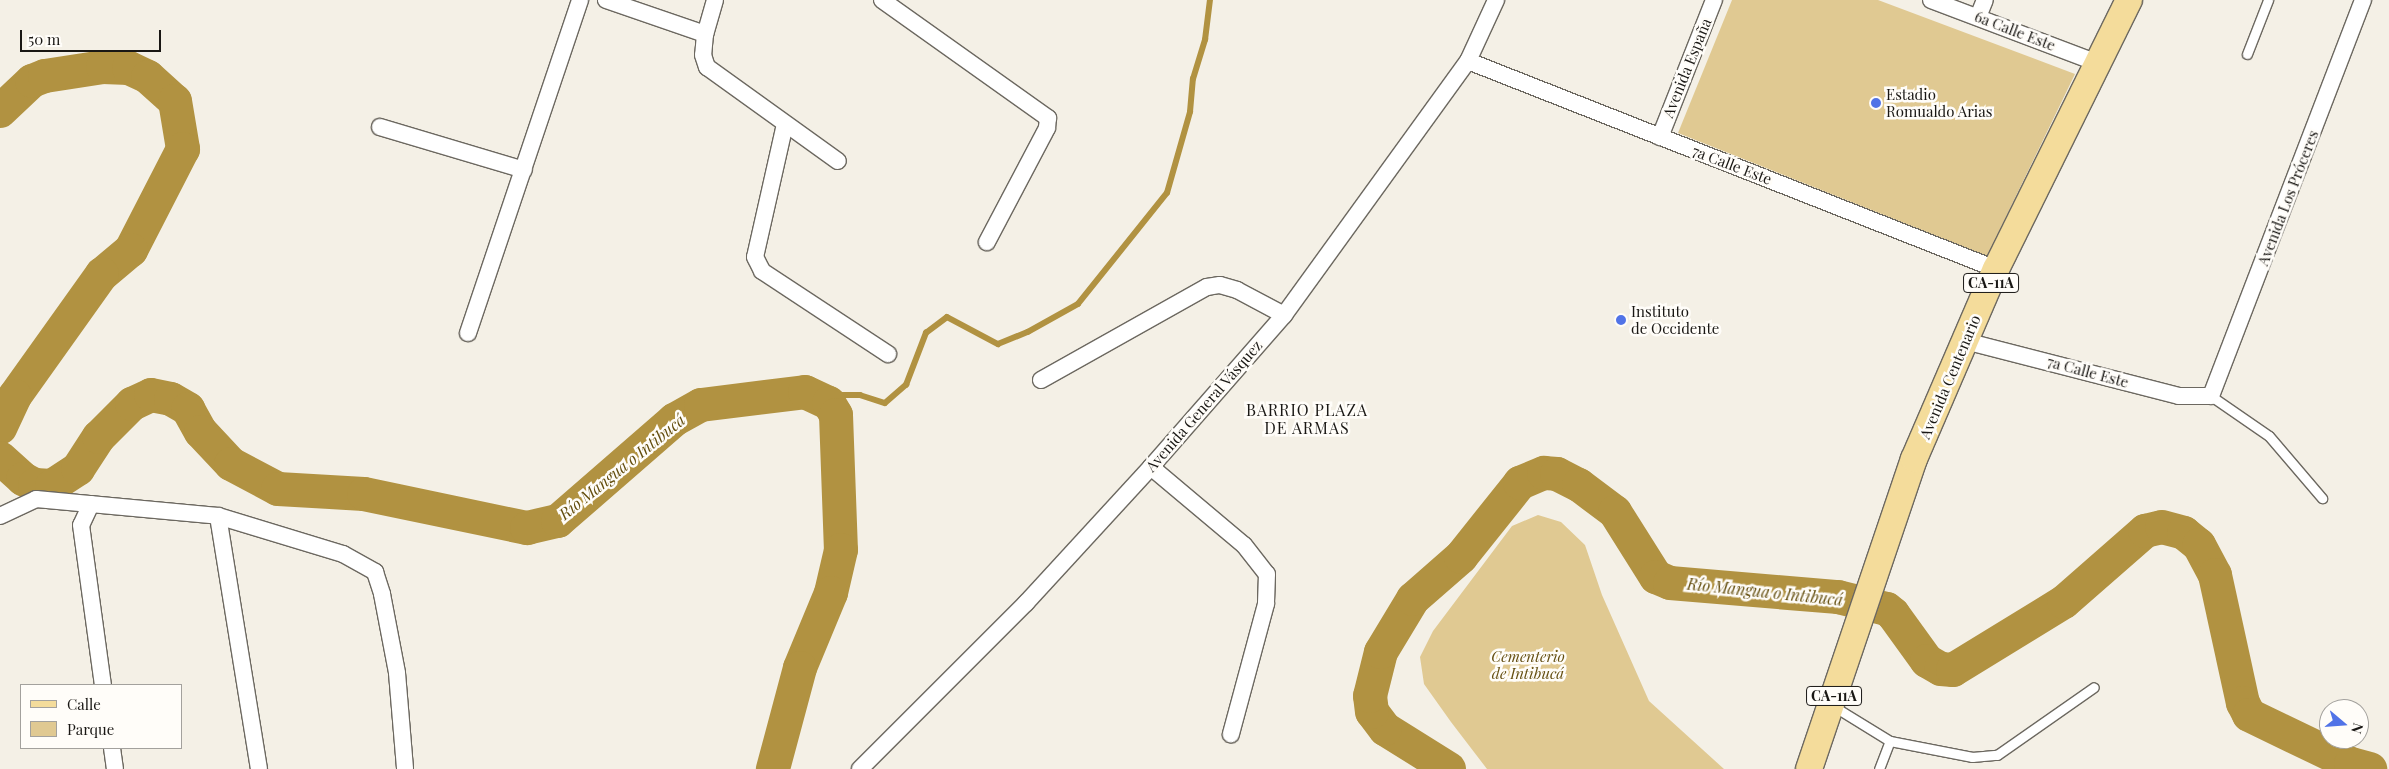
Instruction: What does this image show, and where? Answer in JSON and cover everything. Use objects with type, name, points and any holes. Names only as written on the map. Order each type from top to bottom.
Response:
[{"type":"main road","name":"Avenida Centenario","points":[[1809,769],[1914,459],[1996,269],[2129,0]]},
{"type":"street","points":[[468,333],[580,0]]},
{"type":"street","points":[[606,0],[705,34]]},
{"type":"street","points":[[715,0],[705,34],[703,55],[707,67],[838,161]]},
{"type":"street","points":[[882,0],[1048,118],[1047,128],[987,242]]},
{"type":"street","name":"Avenida General Vásquez","points":[[860,769],[1026,603],[1151,467],[1284,315],[1468,61],[1496,0]]},
{"type":"street","name":"Avenida España","points":[[1660,137],[1714,0]]},
{"type":"street","name":"6a Calle Este","points":[[1931,0],[2098,63]]},
{"type":"street","points":[[1978,17],[1985,0]]},
{"type":"street","name":"Avenida Los Próceres","points":[[2211,396],[2363,0]]},
{"type":"street","name":"7a Calle Este","points":[[1468,61],[1996,269]]},
{"type":"street","points":[[785,124],[755,257],[762,271],[888,354]]},
{"type":"street","points":[[380,127],[524,170]]},
{"type":"street","points":[[1041,380],[1207,287],[1220,285],[1237,290],[1284,315]]},
{"type":"street","name":"7a Calle Este","points":[[1965,341],[2179,396],[2211,396]]},
{"type":"street","points":[[1151,467],[1244,545],[1267,574],[1266,604],[1230,734]]},
{"type":"street","points":[[0,516],[36,499],[218,516],[343,554],[375,572],[382,594],[397,673],[405,769]]},
{"type":"street","points":[[91,504],[80,525],[103,684]]},
{"type":"street","points":[[218,516],[259,769]]},
{"type":"street","points":[[112,749],[115,769]]},
{"type":"lane","points":[[2246,54],[2268,0]]},
{"type":"lane","points":[[2211,396],[2269,436],[2322,498]]},
{"type":"lane","points":[[1831,704],[1890,740],[1972,757],[1997,755],[2094,687]]},
{"type":"lane","points":[[1879,769],[1890,740]]},
{"type":"green space","name":"Estadio Romualdo Arias","points":[[1732,0],[1878,0],[2075,74],[1987,256],[1678,133]]},
{"type":"green space","name":"Cementerio de Intibucá","points":[[1538,515],[1561,522],[1585,545],[1602,595],[1649,701],[1724,769],[1487,769],[1451,722],[1424,684],[1420,657],[1433,631],[1512,526]]},
{"type":"waterway","points":[[829,403],[841,395],[860,395],[885,403],[906,385],[926,333],[947,317],[998,344],[1028,332],[1078,304],[1167,193],[1190,112],[1193,79],[1205,40],[1210,0]]},
{"type":"waterway","name":"Río Mangua o Intibucá","points":[[0,111],[32,81],[45,76],[103,67],[129,68],[148,77],[175,101],[183,149],[131,250],[102,274],[15,396],[0,428]]},
{"type":"waterway","name":"Río Mangua o Intibucá","points":[[0,458],[23,479],[35,485],[52,486],[78,469],[99,437],[132,404],[151,395],[171,399],[188,409],[201,432],[231,464],[278,489],[364,494],[527,528],[558,521],[674,420],[701,405],[805,392],[829,403],[836,415],[841,550],[831,593],[800,668],[773,769]]},
{"type":"waterway","name":"Río Mangua o Intibucá","points":[[1449,769],[1385,729],[1372,712],[1370,696],[1381,652],[1413,599],[1461,557],[1520,483],[1544,473],[1557,474],[1579,485],[1615,512],[1656,577],[1670,583],[1838,597],[1887,609],[1893,614],[1927,661],[1941,669],[1953,670],[2064,602],[2145,531],[2162,527],[2184,533],[2199,545],[2215,575],[2243,703],[2249,715],[2351,764],[2370,769]]},
{"type":"place","name":"Estadio Romualdo Arias","points":[[1876,103]]},
{"type":"place","name":"Instituto de Occidente","points":[[1621,320]]},
{"type":"district","name":"BARRIO PLAZA DE ARMAS","points":[[1307,419]]}]
